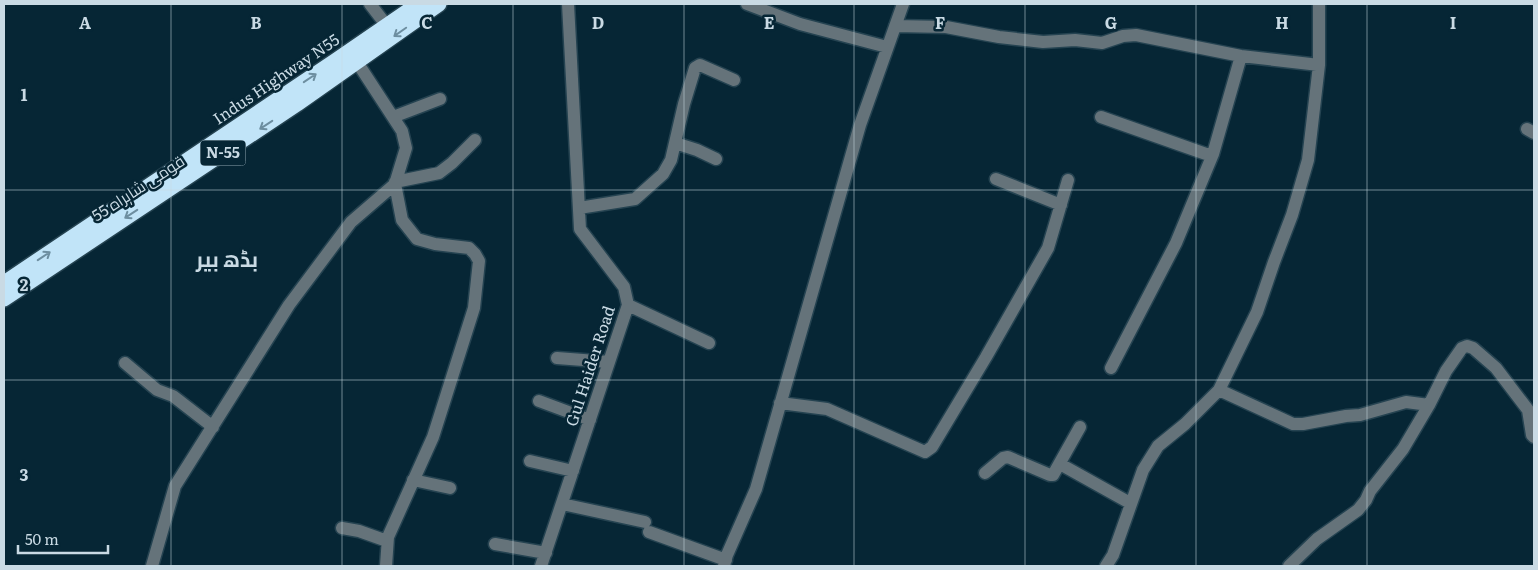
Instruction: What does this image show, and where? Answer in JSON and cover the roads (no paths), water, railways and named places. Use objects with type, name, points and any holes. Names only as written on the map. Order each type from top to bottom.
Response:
[{"type":"highway","name":"Indus Highway N55","points":[[4,283],[418,4]]},
{"type":"highway","name":"قومی شاہراہ 55","points":[[4,299],[297,104],[439,4]]},
{"type":"street","points":[[370,4],[387,26]]},
{"type":"street","name":"Gul Haider Road","points":[[541,566],[628,305],[624,287],[580,229],[568,4]]},
{"type":"street","points":[[747,4],[800,24],[887,47]]},
{"type":"street","points":[[562,504],[647,527],[725,563],[756,489],[860,124],[903,4]]},
{"type":"street","points":[[1106,566],[1113,555],[1143,470],[1158,446],[1185,424],[1219,390],[1258,312],[1292,215],[1308,160],[1319,65],[1319,4]]},
{"type":"street","points":[[895,26],[946,27],[999,37],[1043,42],[1075,40],[1102,43],[1123,36],[1136,35],[1241,56],[1319,65]]},
{"type":"street","points":[[1111,368],[1176,243],[1213,154],[1241,56]]},
{"type":"street","points":[[357,62],[402,131],[406,148],[395,183],[402,220],[417,239],[435,244],[469,248],[479,261],[474,308],[433,437],[387,541],[386,566]]},
{"type":"street","points":[[579,208],[635,199],[663,174],[671,160],[684,104],[695,68],[700,65],[734,80]]},
{"type":"street","points":[[393,118],[440,99]]},
{"type":"street","points":[[1101,117],[1206,154],[1213,154]]},
{"type":"street","points":[[152,566],[175,486],[289,305],[352,222],[395,183],[439,173],[475,140]]},
{"type":"street","points":[[675,143],[716,159]]},
{"type":"street","points":[[996,179],[1060,205]]},
{"type":"street","points":[[780,403],[827,409],[925,452],[932,447],[982,366],[1048,248],[1068,180]]},
{"type":"street","points":[[628,305],[709,343]]},
{"type":"street","points":[[1289,566],[1317,539],[1358,510],[1366,500],[1370,491],[1403,449],[1451,363],[1462,348],[1467,346],[1473,348],[1496,368],[1528,410],[1534,438]]},
{"type":"street","points":[[557,358],[609,362]]},
{"type":"street","points":[[125,363],[157,390],[173,396],[213,427]]},
{"type":"street","points":[[1219,390],[1293,424],[1360,415],[1406,402],[1429,405]]},
{"type":"street","points":[[539,401],[590,420]]},
{"type":"street","points":[[985,473],[1003,458],[1008,457],[1050,475],[1053,474],[1080,427]]},
{"type":"street","points":[[530,461],[573,471]]},
{"type":"street","points":[[1060,464],[1130,503]]},
{"type":"street","points":[[414,480],[450,488]]},
{"type":"street","points":[[342,528],[359,531],[387,541]]},
{"type":"street","points":[[495,544],[546,554]]},
{"type":"district","name":"بڈھ بیر","points":[[227,260]]}]
